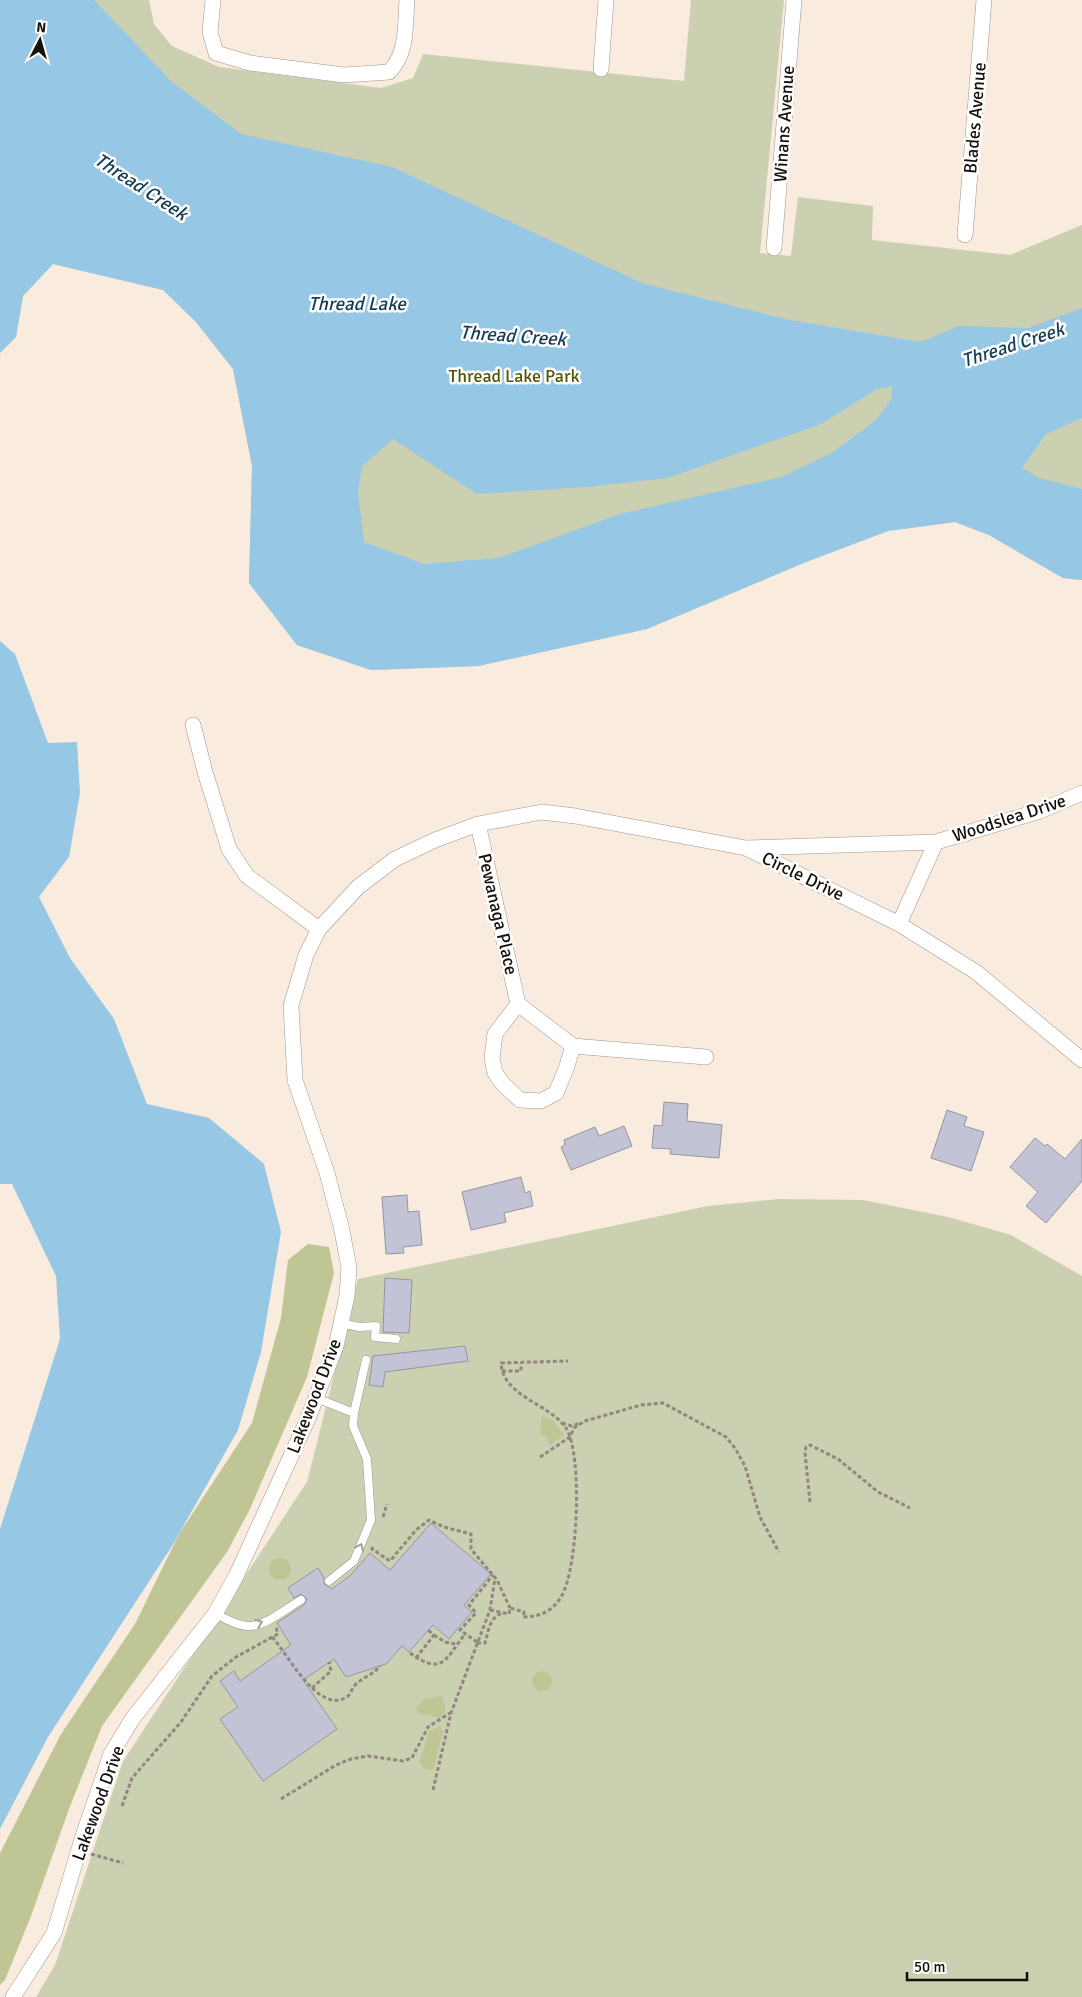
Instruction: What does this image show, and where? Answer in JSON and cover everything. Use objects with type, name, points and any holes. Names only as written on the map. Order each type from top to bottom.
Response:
[{"type":"street","points":[[213,0],[210,32],[216,53],[250,63],[344,75],[389,72],[402,54],[407,0]]},
{"type":"street","points":[[602,69],[606,0]]},
{"type":"street","name":"Winans Avenue","points":[[774,248],[794,0]]},
{"type":"street","name":"Blades Avenue","points":[[965,235],[984,0]]},
{"type":"street","points":[[193,725],[205,772],[229,849],[247,876],[319,929]]},
{"type":"street","name":"Woodslea Drive","points":[[746,848],[936,842],[1040,811],[1082,793]]},
{"type":"street","name":"Circle Drive","points":[[478,824],[542,812],[575,816],[746,848],[899,924],[976,972],[1082,1060]]},
{"type":"street","name":"Lakewood Drive","points":[[13,1997],[54,1933],[111,1754],[133,1718],[215,1614],[236,1576],[316,1398],[336,1346],[347,1296],[349,1266],[327,1173],[296,1080],[291,1006],[306,955],[319,929],[358,887],[395,859],[435,840],[478,824]]},
{"type":"street","name":"Pewanaga Place","points":[[478,824],[518,1004]]},
{"type":"street","name":"Woodslea Drive","points":[[899,924],[936,842]]},
{"type":"street","points":[[574,1046],[556,1093],[541,1101],[520,1100],[503,1084],[495,1072],[492,1058],[495,1034],[518,1004],[574,1046],[706,1056]]},
{"type":"lane","points":[[341,1323],[359,1327],[376,1326],[374,1336],[396,1339]]},
{"type":"lane","points":[[329,1581],[354,1561],[371,1520],[372,1503],[367,1459],[353,1426],[354,1413],[366,1360]]},
{"type":"lane","points":[[316,1398],[354,1413]]},
{"type":"lane","points":[[215,1614],[238,1624],[250,1626],[274,1616],[301,1600]]},
{"type":"path","points":[[510,1608],[524,1612],[523,1617],[536,1617],[549,1610],[561,1597],[565,1589],[572,1558],[577,1525],[576,1486],[570,1437],[550,1412],[509,1384],[502,1371],[501,1363],[568,1361]]},
{"type":"path","points":[[502,1371],[521,1371],[521,1363]]},
{"type":"path","points":[[559,1421],[572,1426],[657,1402],[676,1408],[726,1437],[745,1466],[760,1516],[779,1552]]},
{"type":"path","points":[[540,1457],[570,1437],[574,1428],[585,1422]]},
{"type":"path","points":[[810,1502],[806,1447],[810,1445],[838,1459],[878,1492],[910,1508]]},
{"type":"path","points":[[382,1521],[387,1504]]},
{"type":"path","points":[[376,1540],[372,1549],[390,1561],[416,1530],[429,1520],[444,1527],[471,1534],[471,1549],[494,1576],[510,1608],[509,1614],[490,1610]]},
{"type":"path","points":[[433,1790],[451,1713],[490,1610],[494,1576]]},
{"type":"path","points":[[494,1576],[469,1605],[476,1613],[460,1630],[477,1643],[485,1643],[494,1616],[503,1613]]},
{"type":"path","points":[[122,1806],[132,1778],[181,1722],[212,1676],[236,1657],[278,1634],[274,1616]]},
{"type":"path","points":[[428,1630],[445,1642],[457,1644]]},
{"type":"path","points":[[410,1653],[430,1664],[446,1662],[465,1634]]},
{"type":"path","points":[[416,1658],[434,1635]]},
{"type":"path","points":[[272,1637],[312,1688],[324,1698],[336,1701],[348,1697],[355,1685],[375,1672],[380,1666]]},
{"type":"path","points":[[312,1688],[331,1670],[329,1662]]},
{"type":"path","points":[[281,1799],[336,1765],[351,1759],[368,1756],[403,1762],[412,1758],[428,1727],[451,1713]]},
{"type":"path","points":[[79,1851],[123,1864]]},
{"type":"green space","name":"Thread Lake","points":[[0,0],[149,0],[154,24],[172,46],[219,67],[381,88],[413,78],[423,54],[684,81],[691,0],[784,0],[760,253],[791,256],[798,197],[873,206],[872,240],[1010,255],[1082,225],[1082,580],[1063,578],[989,535],[955,522],[888,531],[806,562],[647,629],[478,666],[371,670],[297,645],[249,583],[252,466],[233,369],[196,322],[164,290],[53,264],[23,296],[16,337],[0,353]]},
{"type":"green space","points":[[779,1199],[863,1200],[948,1217],[1011,1235],[1082,1276],[1082,1997],[36,1997],[55,1965],[123,1761],[307,1482],[358,1279],[708,1206]]},
{"type":"green space","points":[[308,1244],[329,1247],[334,1273],[307,1377],[249,1511],[227,1552],[102,1726],[69,1809],[31,1916],[5,1980],[0,1985],[0,1853],[61,1734],[135,1624],[179,1534],[252,1423],[281,1318],[288,1260]]},
{"type":"green space","points":[[542,1416],[554,1421],[564,1435],[549,1445],[546,1436],[540,1434]]},
{"type":"green space","points":[[280,1558],[288,1561],[291,1569],[288,1577],[280,1580],[272,1577],[269,1569],[272,1561]]},
{"type":"green space","points":[[542,1671],[549,1674],[552,1681],[549,1688],[542,1691],[535,1688],[532,1681],[535,1674]]},
{"type":"green space","points":[[440,1696],[443,1698],[446,1709],[440,1718],[418,1713],[416,1707],[425,1699]]},
{"type":"green space","points":[[440,1726],[443,1731],[434,1768],[432,1770],[425,1769],[419,1763],[429,1731]]},
{"type":"water","name":"Thread Lake","points":[[0,0],[94,0],[171,81],[241,134],[392,167],[642,283],[790,320],[921,342],[959,326],[1028,328],[1082,308],[1082,418],[1046,434],[1022,468],[1039,478],[1082,489],[1082,580],[1063,578],[989,535],[955,522],[888,531],[806,562],[647,629],[478,666],[371,670],[297,645],[249,583],[252,466],[233,369],[196,322],[163,290],[53,264],[23,296],[16,337],[0,353]],"holes":[[[892,386],[891,400],[875,421],[833,452],[782,477],[620,514],[498,558],[424,564],[364,542],[358,492],[362,466],[393,439],[477,494],[586,487],[668,478],[821,424],[877,389]]]},
{"type":"water","points":[[0,641],[15,654],[48,743],[77,742],[80,793],[69,857],[39,897],[70,958],[114,1019],[147,1104],[209,1118],[264,1164],[281,1232],[261,1352],[238,1430],[172,1546],[48,1737],[0,1829],[0,1529],[60,1339],[56,1276],[12,1184],[0,1184]]},
{"type":"building","points":[[664,1102],[688,1104],[687,1121],[722,1125],[719,1158],[670,1154],[671,1149],[652,1148],[654,1125],[662,1126]]},
{"type":"building","points":[[947,1110],[967,1117],[964,1126],[984,1132],[971,1171],[931,1158]]},
{"type":"building","points":[[624,1126],[632,1146],[571,1170],[561,1147],[565,1145],[564,1140],[595,1127],[599,1136]]},
{"type":"building","points":[[1035,1138],[1045,1146],[1047,1144],[1065,1159],[1082,1139],[1082,1181],[1046,1223],[1026,1206],[1038,1192],[1010,1167]]},
{"type":"building","points":[[521,1177],[525,1193],[530,1191],[533,1206],[504,1213],[506,1222],[471,1230],[462,1192]]},
{"type":"building","points":[[407,1195],[408,1212],[419,1211],[422,1245],[403,1247],[404,1253],[386,1254],[382,1197]]},
{"type":"building","points":[[385,1278],[412,1280],[409,1333],[383,1332]]},
{"type":"building","points":[[465,1346],[468,1361],[385,1372],[383,1387],[369,1385],[373,1356]]},
{"type":"building","points":[[431,1523],[491,1574],[464,1605],[472,1612],[449,1639],[433,1625],[409,1652],[402,1646],[386,1664],[346,1677],[334,1659],[303,1680],[337,1729],[263,1781],[220,1719],[238,1707],[220,1681],[234,1671],[240,1681],[291,1645],[277,1623],[304,1605],[307,1599],[301,1594],[294,1598],[288,1588],[318,1568],[324,1578],[324,1584],[332,1589],[350,1576],[370,1553],[390,1570]]},
{"type":"water label","name":"Thread Creek","points":[[141,187]]},
{"type":"water label","name":"Thread Creek","points":[[513,336]]},
{"type":"water label","name":"Thread Creek","points":[[1013,345]]},
{"type":"park label","name":"Thread Lake Park","points":[[514,376]]}]
